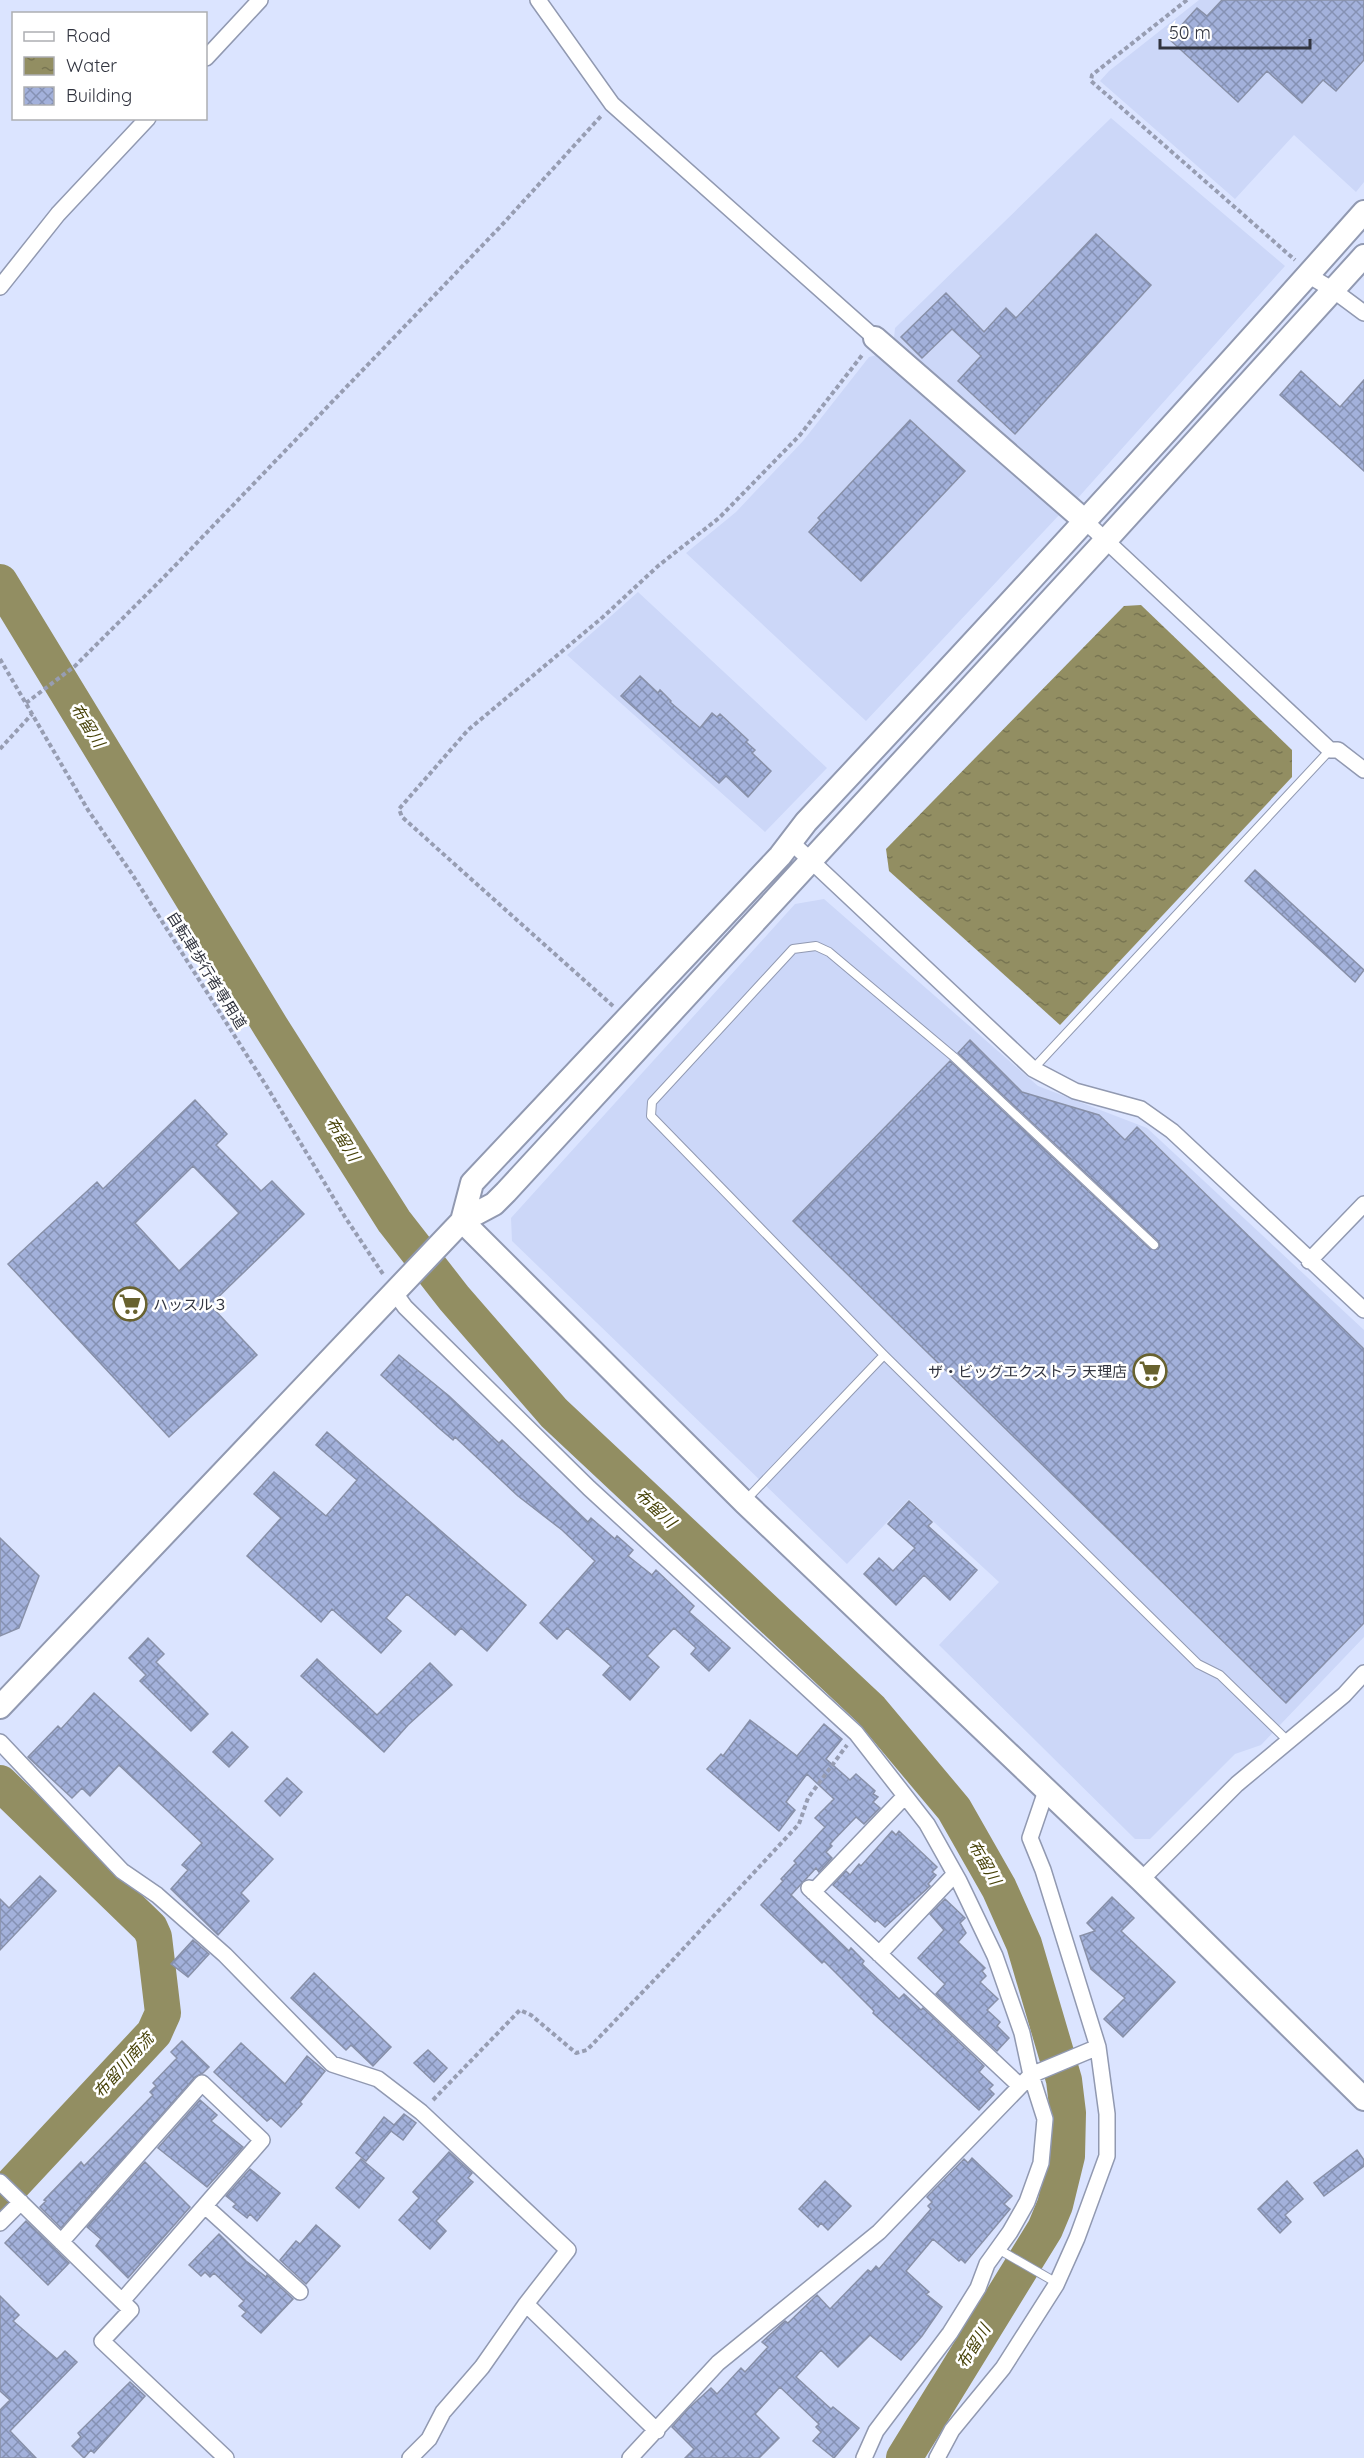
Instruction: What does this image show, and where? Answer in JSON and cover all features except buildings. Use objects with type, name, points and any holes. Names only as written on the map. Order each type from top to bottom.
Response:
[{"type":"street","points":[[207,57],[260,0]]},
{"type":"street","points":[[538,0],[612,104],[875,338],[1085,520],[1330,750],[1338,750],[1364,770]]},
{"type":"street","points":[[0,287],[58,214],[146,120]]},
{"type":"street","points":[[457,1226],[471,1183],[791,842],[806,822],[1085,520],[1364,212]]},
{"type":"street","points":[[0,1707],[457,1226],[494,1204],[506,1192],[1364,256]]},
{"type":"street","points":[[1308,275],[1364,313]]},
{"type":"street","points":[[791,842],[1033,1069],[1075,1091],[1141,1108],[1172,1131],[1364,1310]]},
{"type":"street","points":[[1309,1261],[1364,1204]]},
{"type":"street","points":[[457,1226],[1141,1881],[1364,2099]]},
{"type":"street","points":[[400,1287],[405,1307],[589,1488],[856,1733],[927,1824],[955,1874],[995,1956],[1035,2074],[1045,2119],[1041,2163],[1027,2202],[1000,2250],[987,2264],[978,2288],[950,2333],[876,2432],[864,2458]]},
{"type":"street","points":[[1141,1881],[1237,1784],[1344,1695],[1364,1673]]},
{"type":"street","points":[[0,1742],[122,1871],[157,1895],[225,1955],[332,2064],[378,2079],[421,2112],[568,2250],[526,2304],[482,2367],[443,2412],[429,2439],[410,2458]]},
{"type":"street","points":[[937,2458],[952,2430],[1003,2368],[1055,2282],[1077,2238],[1107,2156],[1107,2114],[1093,2049],[1043,1870],[1030,1838],[1046,1791]]},
{"type":"street","points":[[905,1796],[811,1890],[1020,2086]]},
{"type":"street","points":[[879,1954],[955,1874]]},
{"type":"street","points":[[630,2458],[718,2363],[879,2232],[1020,2086],[1035,2074],[1093,2049]]},
{"type":"street","points":[[61,2241],[202,2083],[262,2140],[122,2301]]},
{"type":"street","points":[[0,2182],[131,2310],[102,2341],[226,2458]]},
{"type":"street","points":[[0,2223],[21,2202]]},
{"type":"street","points":[[205,2206],[300,2292]]},
{"type":"street","points":[[526,2304],[657,2431]]},
{"type":"lane","points":[[1033,1069],[1330,750]]},
{"type":"lane","points":[[1154,1245],[954,1057],[829,952],[816,946],[793,949],[652,1102],[651,1116],[884,1355],[1198,1664],[1220,1675],[1288,1742]]},
{"type":"lane","points":[[744,1502],[884,1355]]},
{"type":"lane","points":[[1000,2250],[1055,2282]]},
{"type":"path","points":[[1187,0],[1092,75],[1091,81],[1293,259],[1308,275]]},
{"type":"path","points":[[26,703],[75,666],[165,576],[500,227],[612,104]]},
{"type":"path","points":[[627,1018],[402,817],[399,809],[468,730],[603,617],[658,566],[719,518],[800,435],[875,338]]},
{"type":"path","name":"自転車歩行者専用道","points":[[0,659],[88,810],[132,874],[267,1087],[345,1217],[400,1287]]},
{"type":"path","points":[[0,749],[32,714]]},
{"type":"path","points":[[421,2112],[520,2010],[531,2014],[576,2053],[586,2050],[666,1968],[799,1824],[808,1798],[856,1733]]},
{"type":"shaded area","points":[[1199,0],[1364,0],[1364,182],[1356,192],[1294,135],[1235,199],[1100,81],[1109,71]]},
{"type":"shaded area","points":[[1111,118],[1285,266],[1077,499],[894,338],[895,328]]},
{"type":"shaded area","points":[[877,355],[1060,514],[866,721],[686,553],[736,512],[803,441],[869,357]]},
{"type":"shaded area","points":[[638,592],[827,768],[765,832],[567,655]]},
{"type":"shaded area","points":[[824,899],[1038,1086],[1147,1128],[1364,1330],[1364,1637],[1261,1745],[1235,1754],[1150,1839],[1135,1839],[939,1645],[999,1582],[909,1499],[847,1564],[512,1241],[511,1218],[795,904]]},
{"type":"water","points":[[1141,605],[1292,750],[1292,777],[1060,1025],[889,871],[886,849],[1124,606]]},
{"type":"waterway","name":"布留川","points":[[0,582],[271,1027],[394,1221],[454,1298],[554,1413],[871,1710],[954,1809],[999,1888],[1024,1944],[1064,2080],[1068,2113],[1067,2156],[1055,2205],[1045,2229],[904,2458]]},
{"type":"waterway","name":"布留川南流","points":[[0,1783],[150,1928],[154,1937],[163,2013],[154,2033],[0,2198]]},
{"type":"place","name":"ハッスル３","points":[[130,1304]]},
{"type":"place","name":"ザ・ビッグエクストラ 天理店","points":[[1150,1371]]}]
